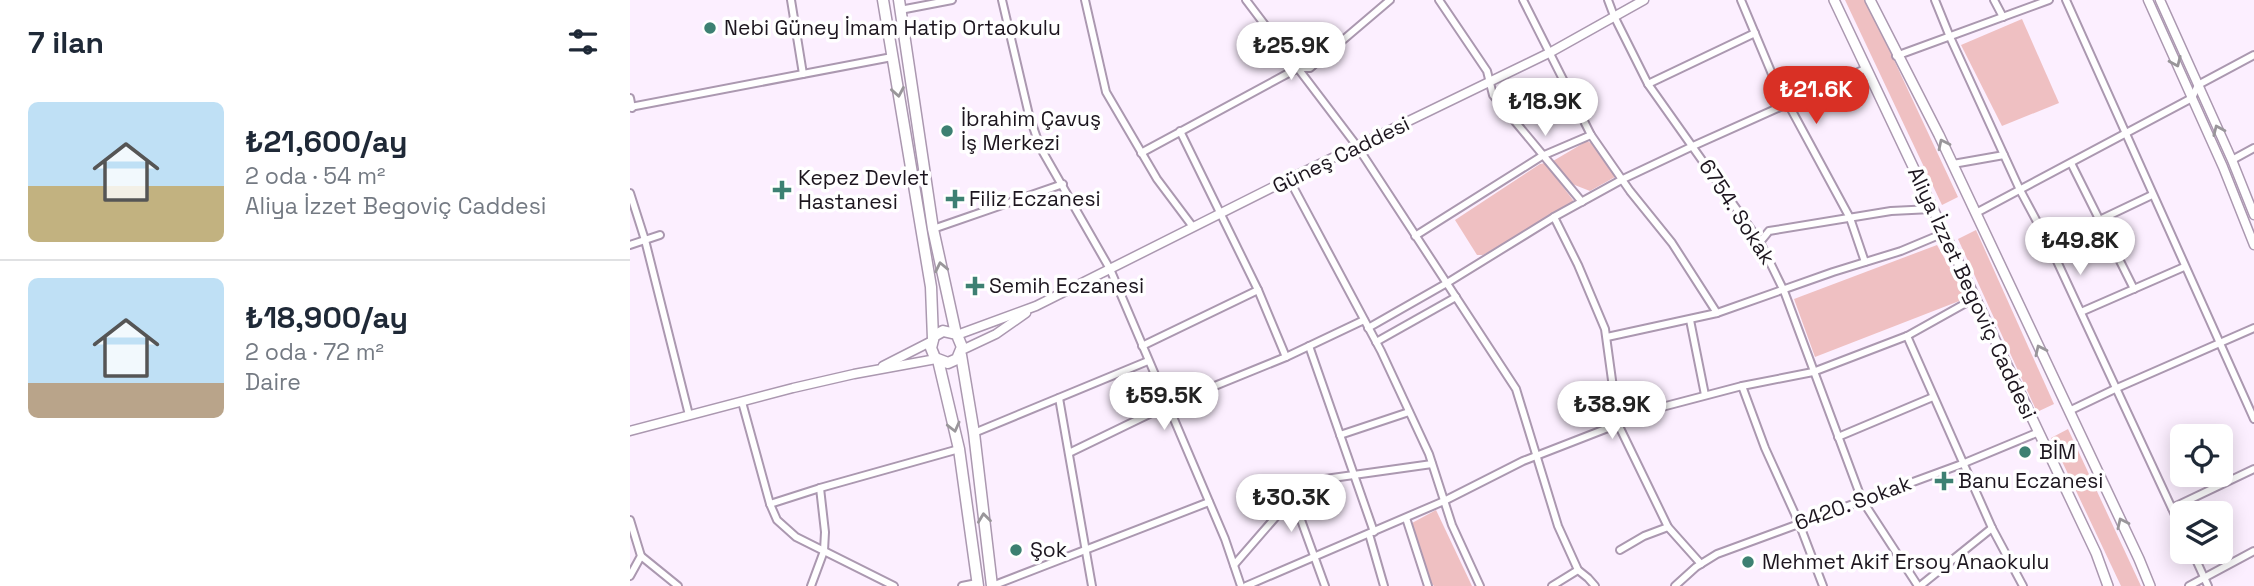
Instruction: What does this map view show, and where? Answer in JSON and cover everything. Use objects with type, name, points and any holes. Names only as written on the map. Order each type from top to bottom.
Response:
[{"type":"main road","points":[[883,0],[931,287],[931,352],[937,360],[960,449],[978,585]]},
{"type":"main road","name":"Aliya İzzet Begoviç Caddesi","points":[[1834,0],[2096,553],[2108,586]]},
{"type":"main road","name":"Aliya İzzet Begoviç Caddesi","points":[[1870,0],[1953,164],[2150,586]]},
{"type":"main road","points":[[900,5],[933,229],[956,335],[961,342],[992,586]]},
{"type":"main road","points":[[932,340],[943,331],[956,335]]},
{"type":"main road","points":[[937,360],[953,362],[961,352]]},
{"type":"street","points":[[790,0],[803,74]]},
{"type":"street","points":[[900,5],[952,0]]},
{"type":"street","points":[[1002,0],[1029,115],[1040,146],[1110,269],[1209,502],[1241,586]]},
{"type":"street","points":[[1085,0],[1106,92],[1157,179],[1193,227]]},
{"type":"street","points":[[1246,0],[1357,146],[1516,389],[1558,526],[1578,570],[1595,586]]},
{"type":"street","points":[[1141,153],[1298,68],[1310,68],[1390,0]]},
{"type":"street","points":[[1439,0],[1487,71],[1493,95],[1582,202]]},
{"type":"street","points":[[1523,0],[1591,135],[1672,243],[1717,313]]},
{"type":"street","name":"6754. Sokak","points":[[1608,0],[1648,84],[1760,242],[1784,291],[1862,500],[1919,586]]},
{"type":"street","name":"Güneş Caddesi","points":[[1036,306],[1550,52],[1644,0]]},
{"type":"street","points":[[1741,0],[1772,75],[1850,218],[1865,262]]},
{"type":"street","points":[[1936,0],[1950,37],[2020,190],[2049,244],[2170,504]]},
{"type":"street","points":[[1994,0],[2003,17]]},
{"type":"street","points":[[1896,56],[2049,0]]},
{"type":"street","points":[[2066,0],[2254,419]]},
{"type":"street","points":[[2148,0],[2223,167],[2254,245]]},
{"type":"street","points":[[2160,0],[2254,215]]},
{"type":"street","points":[[1648,84],[1755,33]]},
{"type":"street","points":[[1976,213],[2192,98],[2198,85],[2254,55]]},
{"type":"street","points":[[630,98],[631,108],[892,57]]},
{"type":"street","points":[[1368,328],[1623,179],[1866,69]]},
{"type":"street","points":[[1180,131],[1258,290],[1286,357]]},
{"type":"street","points":[[1415,236],[1542,156],[1591,135]]},
{"type":"street","points":[[2232,160],[2254,148]]},
{"type":"street","points":[[1953,164],[2004,155]]},
{"type":"street","points":[[2071,163],[2134,289]]},
{"type":"street","points":[[1289,179],[1376,342],[1409,412],[1432,464],[1452,525],[1480,586]]},
{"type":"street","points":[[933,229],[1063,184]]},
{"type":"street","points":[[630,192],[645,240],[689,415]]},
{"type":"street","points":[[2049,244],[2152,195]]},
{"type":"street","points":[[1760,242],[1769,231],[1891,211],[1932,209]]},
{"type":"street","points":[[1554,217],[1578,265],[1607,337],[1608,363],[1618,424],[1668,527],[1701,564]]},
{"type":"street","points":[[1607,337],[1717,313],[1901,251],[1944,233]]},
{"type":"street","points":[[630,245],[660,235]]},
{"type":"street","points":[[2081,312],[2184,267]]},
{"type":"street","points":[[1142,346],[1258,290]]},
{"type":"street","points":[[1376,342],[1456,297]]},
{"type":"street","points":[[1246,586],[1444,501],[1536,456],[1662,407],[1742,386],[1813,372],[1907,335],[1975,298]]},
{"type":"street","points":[[956,335],[1036,306]]},
{"type":"street","points":[[961,352],[996,334],[1036,306]]},
{"type":"street","points":[[1069,453],[1168,405],[1286,357],[1364,320]]},
{"type":"street","points":[[1690,320],[1705,395]]},
{"type":"street","points":[[2069,411],[2254,328]]},
{"type":"street","points":[[1907,335],[1962,464],[2023,586]]},
{"type":"street","points":[[878,369],[932,340]]},
{"type":"street","points":[[1308,346],[1354,473],[1384,586]]},
{"type":"street","points":[[630,431],[793,388],[878,369],[937,360]]},
{"type":"street","points":[[974,433],[1149,361]]},
{"type":"street","points":[[1742,386],[1823,586]]},
{"type":"street","points":[[1838,437],[1933,397]]},
{"type":"street","points":[[1059,398],[1092,586]]},
{"type":"street","points":[[742,402],[770,504],[777,520],[786,530],[894,586]]},
{"type":"street","points":[[1340,435],[1409,412]]},
{"type":"street","name":"6420. Sokak","points":[[1675,586],[1717,554],[1962,464],[2039,432]]},
{"type":"street","points":[[770,504],[960,449]]},
{"type":"street","points":[[1234,565],[1300,489],[1318,480],[1354,473],[1432,464]]},
{"type":"street","points":[[2187,501],[2254,469]]},
{"type":"street","points":[[811,586],[824,551],[825,532],[820,488]]},
{"type":"street","points":[[1290,500],[1301,520],[1325,586]]},
{"type":"street","points":[[992,586],[1209,502]]},
{"type":"street","points":[[1406,518],[1428,586]]},
{"type":"street","points":[[630,523],[641,556],[678,586]]},
{"type":"street","points":[[1620,550],[1644,536],[1668,527]]},
{"type":"street","points":[[1919,586],[1992,528]]},
{"type":"street","points":[[2189,586],[2254,551]]},
{"type":"street","points":[[630,576],[641,556]]},
{"type":"street","points":[[2198,564],[2208,586]]},
{"type":"street","points":[[1552,586],[1578,570]]},
{"type":"street","points":[[962,586],[978,585]]},
{"type":"shaded area","points":[[1845,0],[1866,0],[1958,197],[1942,205]]},
{"type":"shaded area","points":[[2022,19],[2059,103],[2002,126],[1961,45]]},
{"type":"shaded area","points":[[1587,141],[1615,177],[1590,191],[1567,182],[1553,161]]},
{"type":"shaded area","points":[[1545,163],[1573,200],[1572,205],[1483,255],[1477,255],[1455,220]]},
{"type":"shaded area","points":[[1976,230],[2054,404],[2037,412],[1958,239]]},
{"type":"shaded area","points":[[1937,245],[1967,298],[1815,357],[1794,299]]},
{"type":"shaded area","points":[[2068,429],[2141,586],[2121,586],[2051,438]]},
{"type":"shaded area","points":[[1436,510],[1472,586],[1432,584],[1412,523]]},
{"type":"place","name":"Nebi Güney İmam Hatip Ortaokulu","points":[[710,28]]},
{"type":"place","name":"İbrahim Çavuş İş Merkezi","points":[[947,131]]},
{"type":"place","name":"Kepez Devlet Hastanesi","points":[[782,190]]},
{"type":"place","name":"Filiz Eczanesi","points":[[955,199]]},
{"type":"place","name":"Semih Eczanesi","points":[[975,286]]},
{"type":"place","name":"BİM","points":[[2025,452]]},
{"type":"place","name":"Banu Eczanesi","points":[[1944,481]]},
{"type":"place","name":"Şok","points":[[1016,550]]},
{"type":"place","name":"Mehmet Akif Ersoy Anaokulu","points":[[1748,562]]}]
